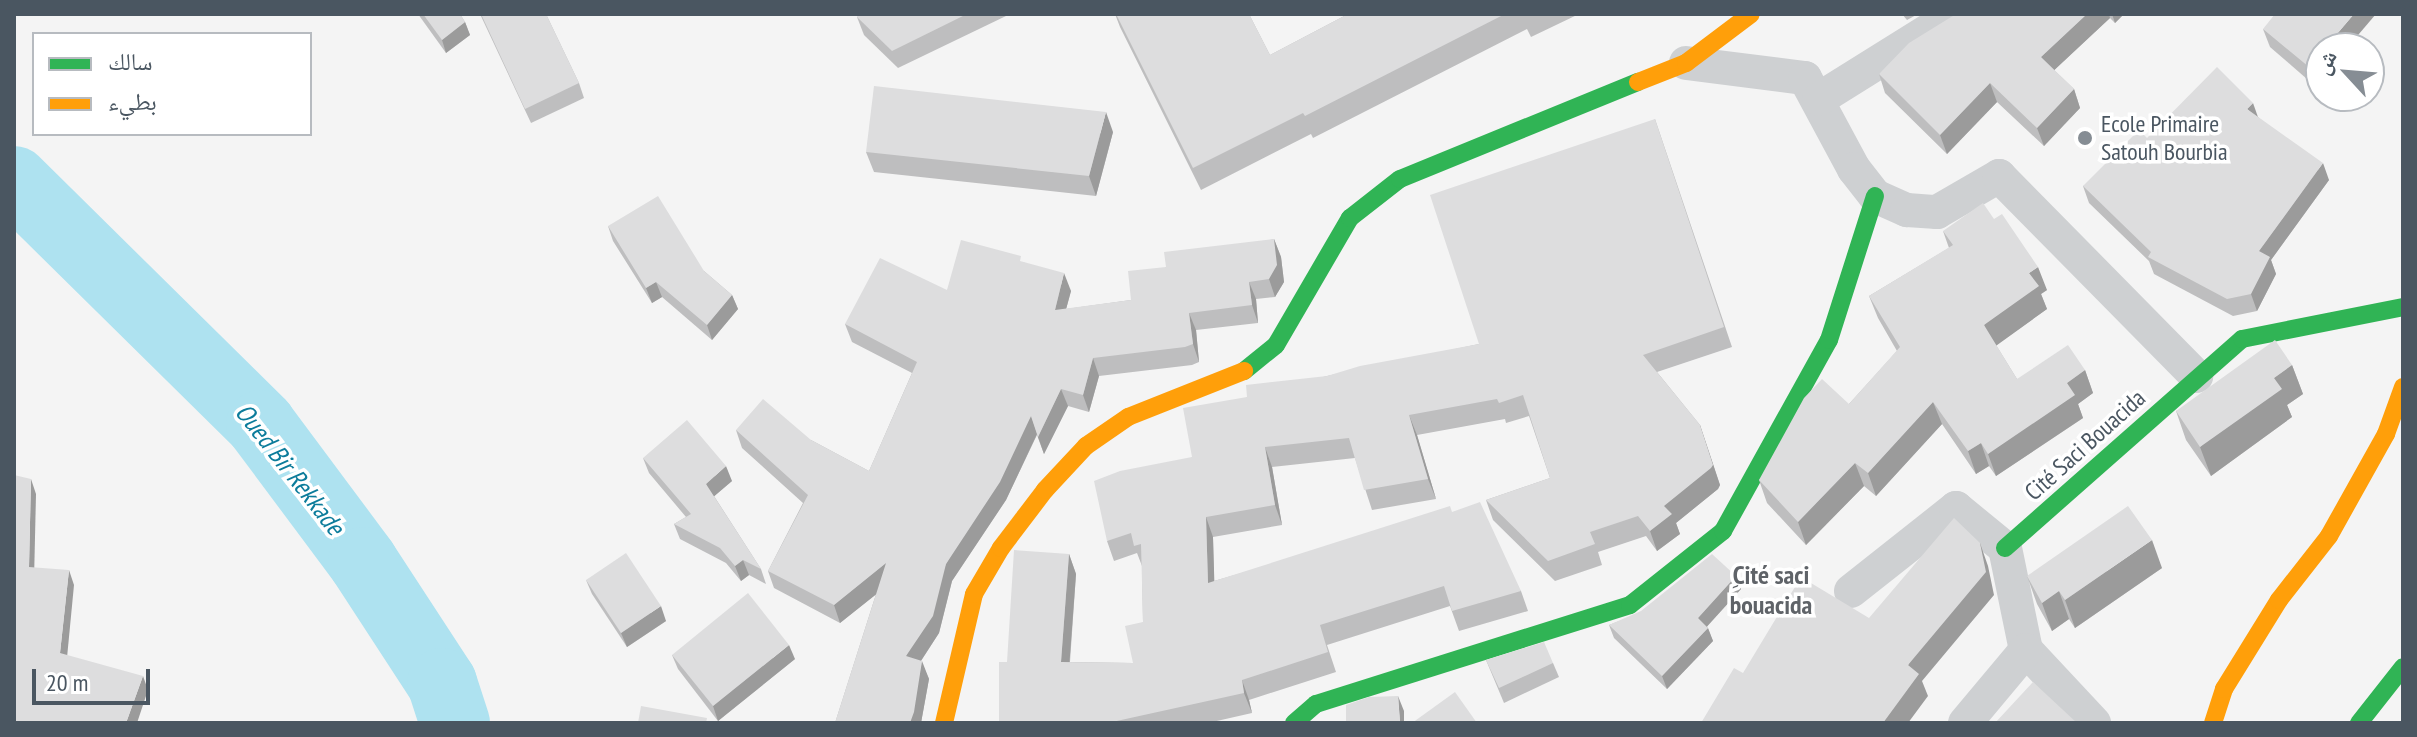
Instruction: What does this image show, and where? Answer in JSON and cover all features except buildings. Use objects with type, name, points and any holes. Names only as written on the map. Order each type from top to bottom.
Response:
[{"type":"street","points":[[944,723],[974,594],[1001,548],[1045,490],[1086,446],[1128,417],[1252,368],[1276,345],[1350,218],[1400,179],[1686,63],[1751,14]]},
{"type":"street","points":[[1819,99],[1955,14]]},
{"type":"street","points":[[1686,63],[1805,78],[1854,169],[1875,196],[1907,210],[1937,212],[1999,176],[2196,376]]},
{"type":"street","points":[[1294,723],[1316,704],[1630,605],[1723,531],[1829,340],[1875,196]]},
{"type":"street","name":"Cité Saci Bouacida","points":[[2005,548],[2118,450],[2196,376],[2242,339],[2403,307]]},
{"type":"street","points":[[2213,723],[2224,689],[2279,600],[2329,536],[2386,434],[2403,387]]},
{"type":"street","points":[[1851,591],[1956,508],[2005,548],[2026,650],[2094,723]]},
{"type":"street","points":[[1965,723],[2026,650]]},
{"type":"street","points":[[2359,723],[2403,667]]},
{"type":"waterway","name":"Oued Bir Rekkade","points":[[14,181],[261,425],[363,562],[442,683],[455,723]]},
{"type":"traffic: fast","points":[[1244,371],[1276,345],[1350,218],[1400,179],[1638,82]]},
{"type":"traffic: fast","points":[[1294,723],[1316,704],[1630,605],[1723,531],[1829,340],[1875,196]]},
{"type":"traffic: fast","points":[[2005,548],[2242,339],[2403,307]]},
{"type":"traffic: fast","points":[[2359,723],[2403,667]]},
{"type":"traffic: slow","points":[[1638,82],[1686,63],[1751,14]]},
{"type":"traffic: slow","points":[[944,723],[974,594],[1001,548],[1045,490],[1086,446],[1128,417],[1244,371]]},
{"type":"traffic: slow","points":[[2213,723],[2224,689],[2279,600],[2329,536],[2386,434],[2403,387]]},
{"type":"place","name":"Ecole Primaire Satouh Bourbia","points":[[2085,138]]},
{"type":"district","name":"ِCité saci bouacida","points":[[1771,590]]}]
